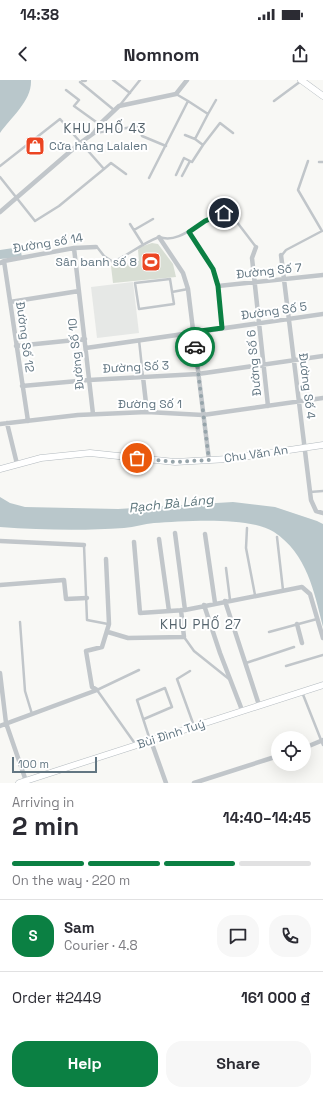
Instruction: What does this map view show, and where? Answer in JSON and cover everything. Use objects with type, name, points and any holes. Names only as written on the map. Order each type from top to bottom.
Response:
[{"type":"street","points":[[0,212],[80,142],[94,133],[100,124],[120,106],[176,94],[187,80]]},
{"type":"street","points":[[302,80],[323,96]]},
{"type":"street","points":[[159,237],[184,273],[188,289],[209,460]]},
{"type":"street","name":"Đường số 14","points":[[2,262],[74,248],[96,247]]},
{"type":"street","name":"Đường Số 6","points":[[256,247],[252,258],[268,406]]},
{"type":"street","name":"Đường Số 10","points":[[74,248],[93,414]]},
{"type":"street","name":"Đường Số 4","points":[[281,255],[311,500],[316,511],[323,513]]},
{"type":"street","name":"Đường Số 12","points":[[2,262],[10,302],[28,421]]},
{"type":"street","name":"Đường Số 7","points":[[218,286],[323,275]]},
{"type":"street","points":[[10,302],[79,291]]},
{"type":"street","name":"Đường Số 5","points":[[86,348],[323,314]]},
{"type":"street","points":[[16,346],[85,339]]},
{"type":"street","name":"Đường Số 3","points":[[22,386],[89,380],[198,374],[323,356]]},
{"type":"street","points":[[143,377],[147,412]]},
{"type":"street","name":"Đường Số 1","points":[[0,424],[93,414],[147,412],[203,415],[323,398]]},
{"type":"street","points":[[7,423],[17,464]]},
{"type":"street","name":"Chu Văn An","points":[[0,469],[41,458],[90,453],[175,462],[209,460],[323,445]]},
{"type":"street","points":[[108,632],[128,638],[184,637],[183,610],[175,532]]},
{"type":"street","points":[[205,534],[214,603]]},
{"type":"street","points":[[159,540],[169,611]]},
{"type":"street","points":[[0,541],[84,545]]},
{"type":"street","points":[[134,542],[140,613],[183,610],[302,587],[310,594],[323,638]]},
{"type":"street","points":[[97,690],[92,687],[86,651],[102,647],[108,632],[109,624],[106,559]]},
{"type":"street","points":[[0,585],[64,580],[66,599],[86,598]]},
{"type":"street","points":[[228,601],[259,705]]},
{"type":"street","points":[[204,605],[242,710]]},
{"type":"street","points":[[297,624],[302,643]]},
{"type":"street","points":[[0,673],[6,723],[27,782]]},
{"type":"street","name":"Bùi Đình Tuý","points":[[19,783],[27,782],[242,710],[323,685]]},
{"type":"street","points":[[0,726],[97,690]]},
{"type":"street","points":[[151,741],[166,783]]},
{"type":"street","points":[[311,746],[323,742]]},
{"type":"street","points":[[194,783],[271,758]]},
{"type":"lane","points":[[113,80],[130,93]]},
{"type":"lane","points":[[120,106],[140,80]]},
{"type":"lane","points":[[274,101],[302,80]]},
{"type":"lane","points":[[83,81],[115,110]]},
{"type":"lane","points":[[66,90],[79,100],[74,106],[100,124]]},
{"type":"lane","points":[[176,94],[208,114]]},
{"type":"lane","points":[[195,139],[216,100]]},
{"type":"lane","points":[[150,178],[188,101]]},
{"type":"lane","points":[[0,166],[60,119],[104,169]]},
{"type":"lane","points":[[182,176],[190,161],[192,162],[220,123],[233,133]]},
{"type":"lane","points":[[94,133],[139,126],[142,136],[166,146]]},
{"type":"lane","points":[[185,135],[195,139],[203,145]]},
{"type":"lane","points":[[176,174],[184,158],[190,161]]},
{"type":"lane","points":[[281,255],[286,250],[322,231],[298,190],[308,161]]},
{"type":"lane","points":[[0,177],[35,221],[59,206],[111,163],[126,174]]},
{"type":"lane","points":[[96,247],[104,256],[113,262],[128,255],[142,243],[159,237],[166,240],[189,232],[205,221],[224,213],[230,213],[245,230],[256,247]]},
{"type":"lane","points":[[134,230],[153,219]]},
{"type":"lane","points":[[130,224],[142,243]]},
{"type":"lane","points":[[189,232],[213,269],[218,286],[222,328]]},
{"type":"lane","points":[[170,279],[172,292],[174,304],[139,309],[135,283],[170,279]]},
{"type":"lane","points":[[172,292],[188,289]]},
{"type":"lane","points":[[139,340],[143,377]]},
{"type":"lane","points":[[310,492],[323,491]]},
{"type":"lane","points":[[247,528],[246,548],[255,596]]},
{"type":"lane","points":[[277,537],[283,590]]},
{"type":"lane","points":[[84,545],[87,620],[109,624]]},
{"type":"lane","points":[[226,568],[228,601]]},
{"type":"lane","points":[[269,632],[317,619]]},
{"type":"lane","points":[[20,622],[25,691],[32,714]]},
{"type":"lane","points":[[184,637],[194,652],[230,680]]},
{"type":"lane","points":[[246,663],[294,648]]},
{"type":"lane","points":[[286,666],[323,655]]},
{"type":"lane","points":[[136,745],[97,690],[139,670]]},
{"type":"lane","points":[[190,671],[178,679],[194,726]]},
{"type":"lane","points":[[144,719],[172,707],[165,688],[137,700],[151,741]]},
{"type":"lane","points":[[302,691],[323,742]]},
{"type":"shaded area","points":[[0,80],[31,80],[25,102],[0,133]]},
{"type":"shaded area","name":"Sân banh số 8","points":[[152,243],[158,244],[173,264],[176,277],[113,283],[111,266],[139,261],[138,250],[140,247]]},
{"type":"shaded area","points":[[20,247],[22,257],[0,259],[0,250]]},
{"type":"shaded area","points":[[133,282],[139,333],[97,338],[91,287]]},
{"type":"shaded area","name":"Rạch Bà Láng","points":[[0,497],[10,503],[25,507],[118,509],[233,502],[275,507],[317,521],[323,524],[323,627],[308,574],[302,562],[285,541],[274,532],[263,527],[233,522],[199,521],[154,523],[124,528],[93,530],[0,527]]},
{"type":"way so far","points":[[137,458],[175,462],[209,460],[195,347]]},
{"type":"place","name":"Cửa hàng Lalalen","points":[[35,146]]},
{"type":"place","name":"Sân banh số 8","points":[[151,262]]},
{"type":"district","name":"KHU PHỐ 43","points":[[105,128]]},
{"type":"district","name":"KHU PHỐ 27","points":[[201,624]]},
{"type":"route","points":[[195,347],[193,332],[222,328],[218,286],[213,269],[189,232],[205,221],[224,213]]}]
